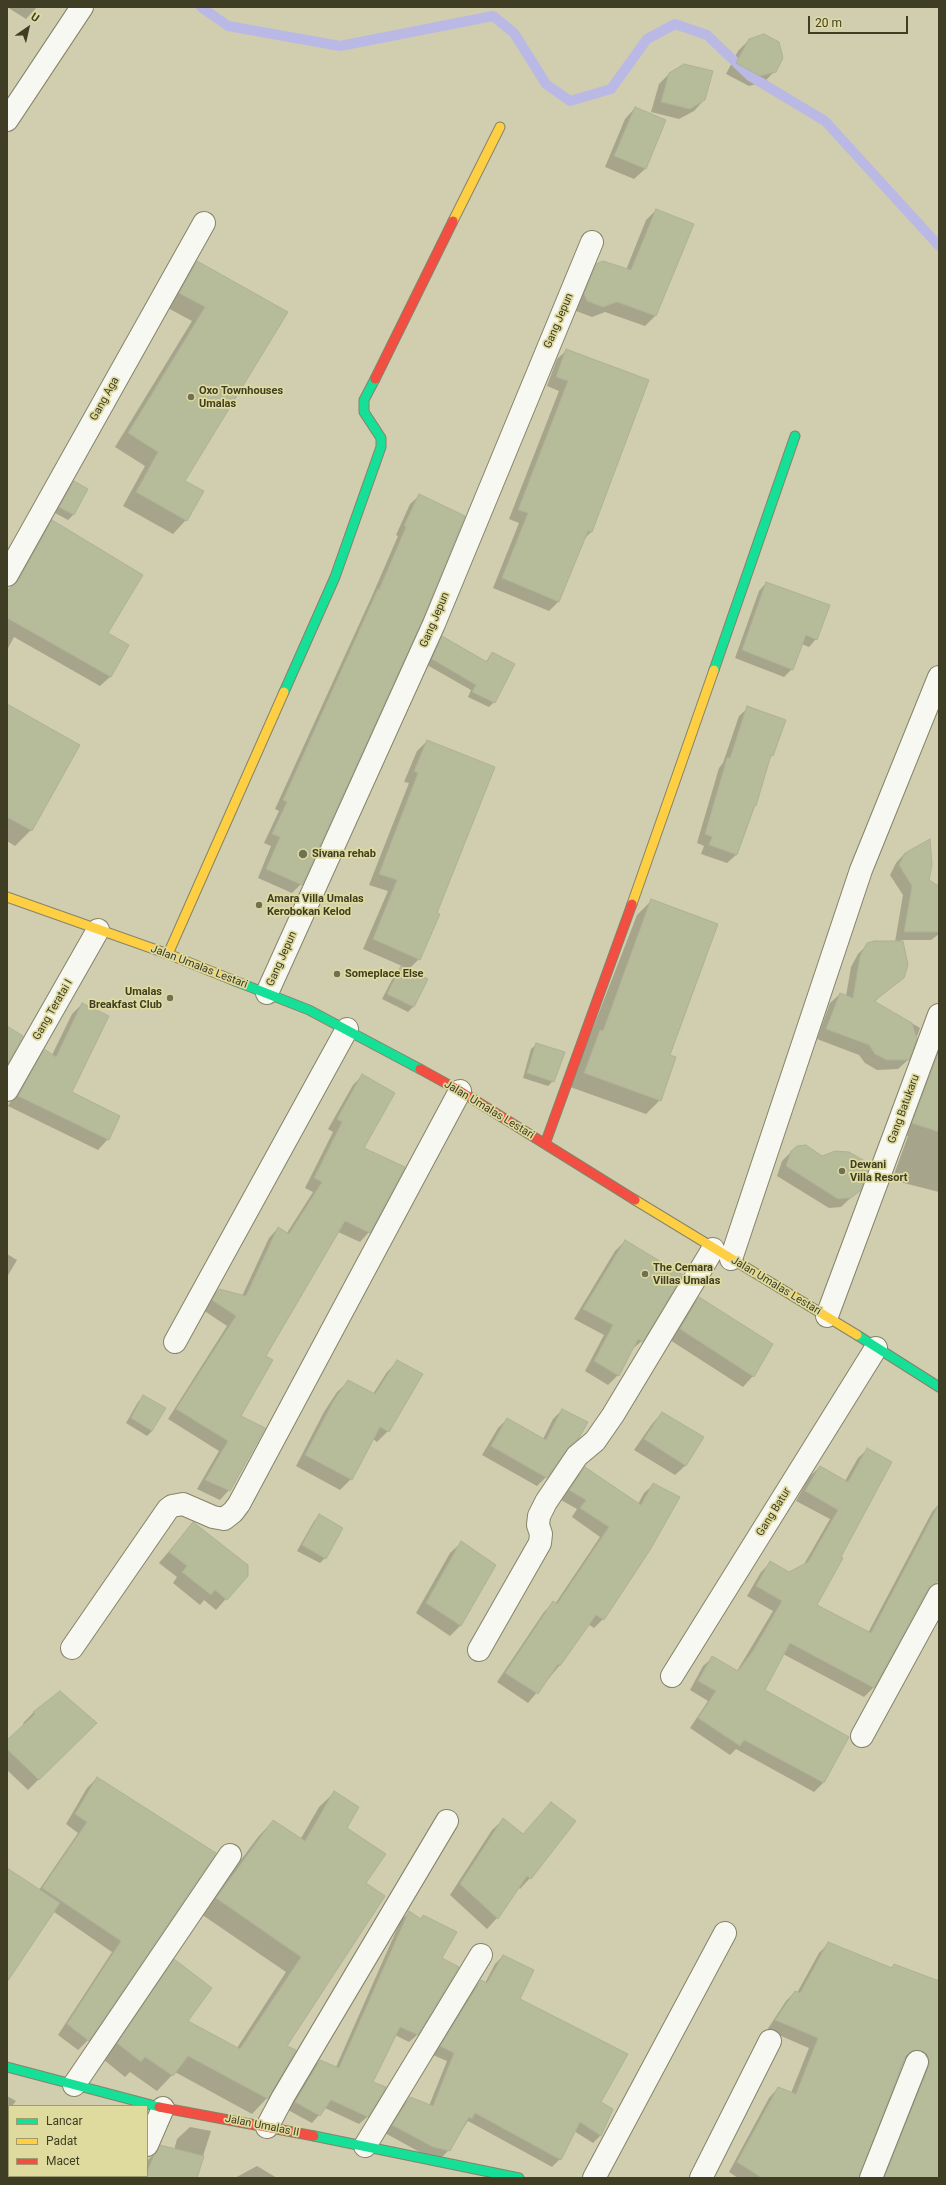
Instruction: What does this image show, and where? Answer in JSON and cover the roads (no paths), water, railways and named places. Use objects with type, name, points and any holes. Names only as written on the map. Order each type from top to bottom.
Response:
[{"type":"street","points":[[7,120],[82,7]]},
{"type":"street","points":[[168,954],[335,577],[381,447],[377,431],[364,412],[364,400],[500,127]]},
{"type":"street","name":"Gang Aga","points":[[7,575],[204,223]]},
{"type":"street","name":"Gang Jepun","points":[[267,993],[434,624],[592,242]]},
{"type":"street","points":[[545,1144],[667,806],[795,436]]},
{"type":"street","points":[[479,1650],[540,1543],[541,1534],[538,1525],[539,1516],[546,1502],[577,1456],[595,1441],[722,1254],[860,870],[939,677]]},
{"type":"street","name":"Jalan Umalas Lestari","points":[[7,897],[168,954],[309,1010],[347,1029],[460,1091],[722,1254],[827,1316],[939,1387]]},
{"type":"street","name":"Gang Teratai I","points":[[7,1090],[98,930]]},
{"type":"street","name":"Gang Batukaru","points":[[827,1316],[939,1015]]},
{"type":"street","points":[[175,1342],[347,1029]]},
{"type":"street","points":[[72,1648],[168,1509],[172,1506],[183,1504],[213,1517],[224,1519],[233,1512],[239,1504],[460,1091]]},
{"type":"street","name":"Gang Batur","points":[[672,1676],[876,1348]]},
{"type":"street","points":[[862,1736],[939,1595]]},
{"type":"street","points":[[267,2127],[283,2097],[447,1821]]},
{"type":"street","points":[[74,2085],[230,1855]]},
{"type":"street","points":[[594,2178],[725,1933]]},
{"type":"street","points":[[364,2146],[481,1955]]},
{"type":"street","points":[[701,2178],[770,2041]]},
{"type":"street","points":[[872,2178],[917,2062]]},
{"type":"street","name":"Jalan Umalas II","points":[[7,2066],[163,2108],[364,2146],[519,2178]]},
{"type":"street","points":[[148,2142],[163,2108]]},
{"type":"waterway","points":[[201,7],[228,26],[340,46],[493,16],[514,33],[546,84],[570,101],[611,89],[647,39],[675,24],[707,35],[750,76],[825,121],[939,246]]},
{"type":"place","name":"Oxo Townhouses Umalas","points":[[191,397]]},
{"type":"place","name":"Sivana rehab","points":[[303,854]]},
{"type":"place","name":"Amara Villa Umalas Kerobokan Kelod","points":[[259,905]]},
{"type":"place","name":"Someplace Else","points":[[337,974]]},
{"type":"place","name":"Umalas Breakfast Club","points":[[170,998]]},
{"type":"place","name":"Dewani Villa Resort","points":[[842,1171]]},
{"type":"place","name":"The Cemara Villas Umalas","points":[[645,1274]]}]
